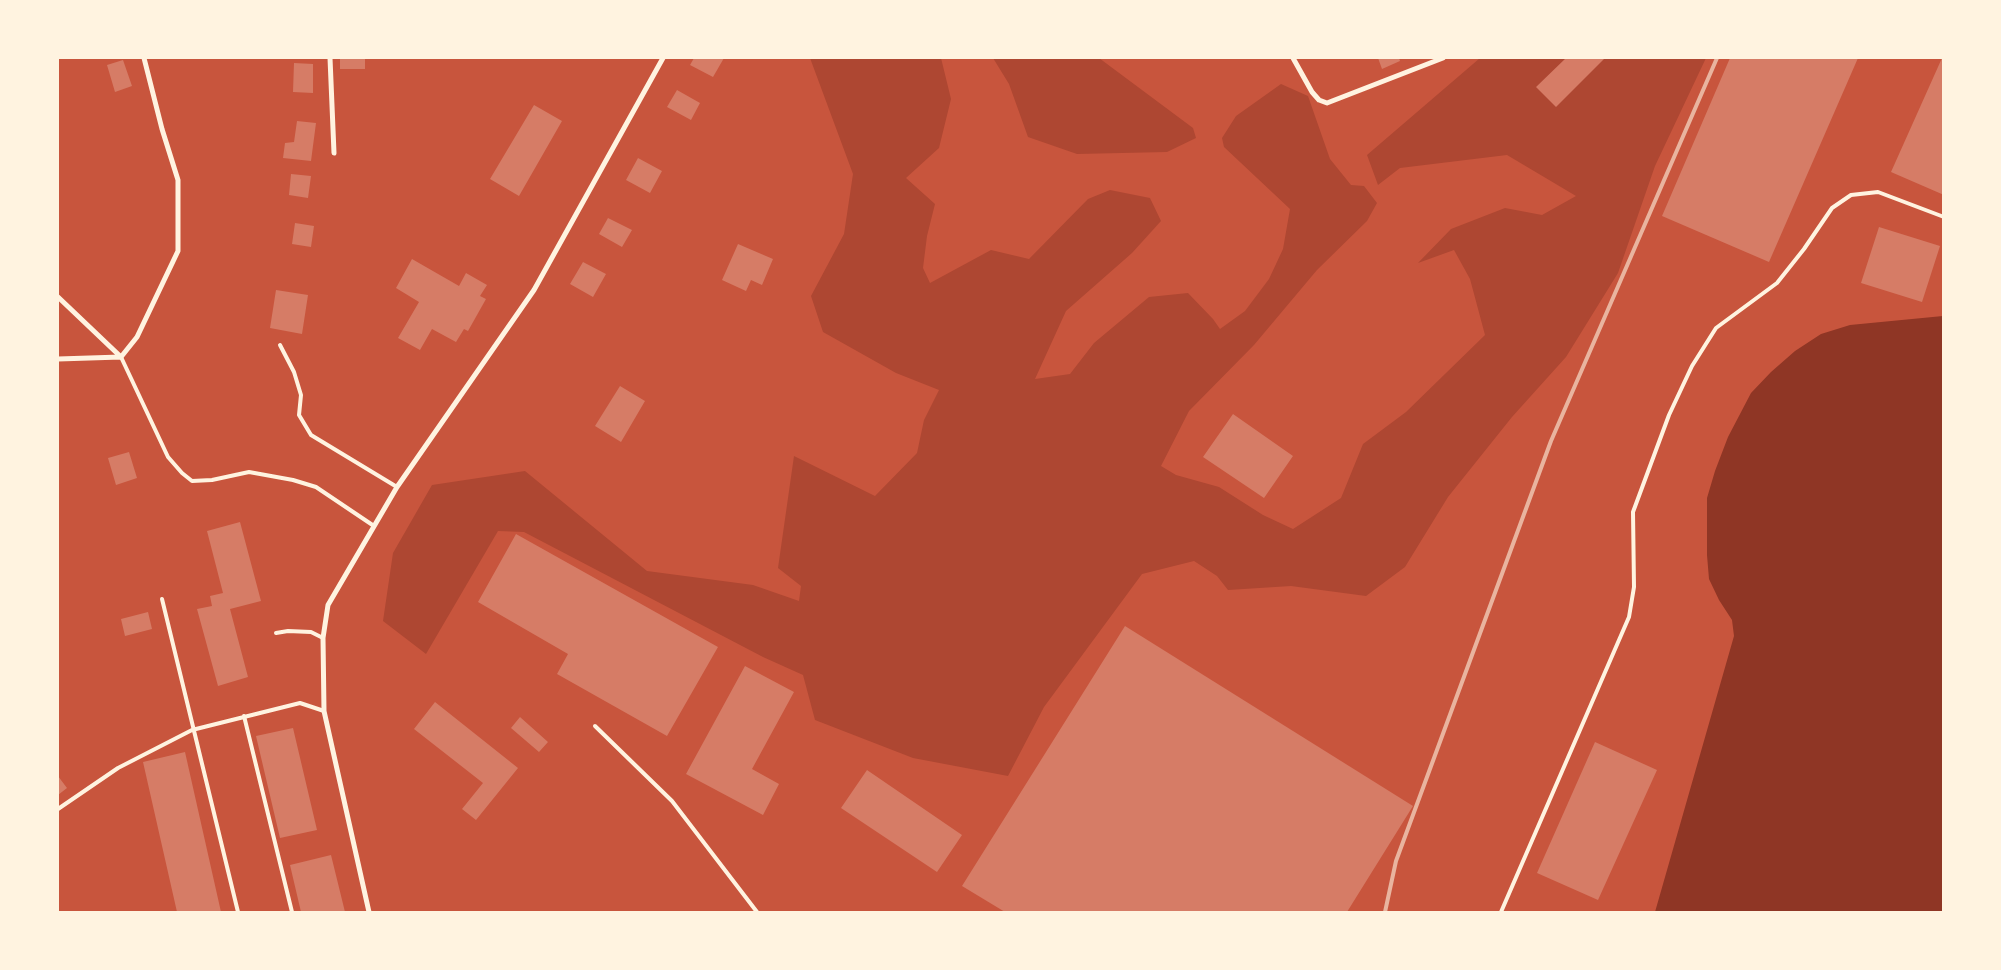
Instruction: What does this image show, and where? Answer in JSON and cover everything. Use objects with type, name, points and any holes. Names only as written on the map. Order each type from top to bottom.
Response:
[{"type":"street","points":[[58,359],[121,357],[137,337],[178,251],[178,180],[162,129],[144,58]]},
{"type":"street","points":[[330,58],[334,153]]},
{"type":"street","points":[[369,912],[324,711],[324,638],[328,605],[397,487],[534,290],[663,58]]},
{"type":"street","points":[[1293,58],[1312,92],[1319,100],[1327,103],[1443,58]]},
{"type":"street","points":[[58,297],[121,357]]},
{"type":"lane","points":[[1501,912],[1629,617],[1634,587],[1634,512],[1669,415],[1692,366],[1711,335],[1716,328],[1777,283],[1804,249],[1832,208],[1851,195],[1878,192],[1944,217]]},
{"type":"lane","points":[[280,345],[294,372],[301,396],[299,415],[311,435],[397,487]]},
{"type":"lane","points":[[121,357],[168,457],[192,481],[212,480],[249,472],[293,480],[316,487],[374,526]]},
{"type":"lane","points":[[162,599],[192,730],[238,912]]},
{"type":"lane","points":[[276,633],[288,631],[311,632],[324,638]]},
{"type":"lane","points":[[58,809],[118,768],[192,730],[300,703],[324,711]]},
{"type":"lane","points":[[244,716],[292,912]]},
{"type":"lane","points":[[595,726],[672,801],[757,912]]},
{"type":"shaded area","points":[[810,58],[941,58],[951,99],[939,148],[906,178],[935,204],[927,236],[923,268],[930,283],[991,250],[1029,259],[1088,199],[1110,190],[1150,198],[1161,221],[1132,253],[1066,311],[1035,379],[1070,374],[1094,343],[1149,297],[1188,293],[1220,329],[1245,311],[1269,279],[1283,249],[1290,209],[1224,147],[1222,138],[1236,116],[1281,84],[1308,96],[1330,159],[1351,185],[1364,186],[1377,203],[1367,221],[1317,270],[1254,345],[1189,411],[1161,466],[1176,475],[1219,487],[1263,515],[1293,529],[1341,498],[1363,444],[1406,412],[1485,335],[1470,279],[1454,250],[1418,263],[1451,229],[1505,208],[1542,215],[1576,196],[1507,155],[1400,168],[1378,185],[1367,155],[1480,58],[1706,58],[1655,166],[1618,273],[1566,357],[1512,417],[1448,497],[1405,567],[1366,596],[1291,586],[1228,590],[1217,576],[1194,561],[1142,574],[1044,707],[1008,776],[913,758],[815,720],[803,675],[763,657],[524,532],[498,531],[426,654],[383,621],[393,553],[432,485],[525,471],[647,571],[753,585],[799,601],[801,586],[778,568],[794,456],[875,496],[917,453],[924,420],[939,390],[896,373],[823,332],[811,296],[844,234],[853,174]]},
{"type":"shaded area","points":[[993,58],[1099,58],[1193,128],[1196,138],[1167,152],[1077,154],[1028,137],[1009,84]]},
{"type":"shaded area","points":[[1943,316],[1943,912],[1655,912],[1734,636],[1732,620],[1719,600],[1709,579],[1707,555],[1707,498],[1728,437],[1751,393],[1795,351],[1821,334],[1850,325]]},
{"type":"building","points":[[340,58],[365,58],[365,69],[340,69]]},
{"type":"building","points":[[694,58],[724,58],[713,77],[690,65]]},
{"type":"building","points":[[1378,58],[1399,58],[1400,61],[1382,69]]},
{"type":"building","points":[[1566,58],[1605,58],[1556,107],[1536,87]]},
{"type":"building","points":[[1730,58],[1858,58],[1769,262],[1662,216]]},
{"type":"building","points":[[1942,58],[1944,58],[1944,195],[1891,172]]},
{"type":"building","points":[[123,60],[132,86],[115,92],[107,65]]},
{"type":"building","points":[[294,63],[313,64],[313,93],[293,92]]},
{"type":"building","points":[[677,90],[700,103],[691,120],[667,107]]},
{"type":"building","points":[[534,105],[562,121],[519,196],[490,179]]},
{"type":"building","points":[[297,121],[316,123],[311,161],[283,158],[285,143],[294,142]]},
{"type":"building","points":[[638,158],[662,171],[650,193],[626,180]]},
{"type":"building","points":[[291,174],[311,176],[308,198],[289,195]]},
{"type":"building","points":[[608,218],[632,230],[622,247],[599,234]]},
{"type":"building","points":[[295,223],[314,226],[311,247],[292,244]]},
{"type":"building","points":[[1879,227],[1940,246],[1922,302],[1861,283]]},
{"type":"building","points":[[738,244],[773,259],[762,285],[751,280],[746,291],[722,280]]},
{"type":"building","points":[[412,259],[459,286],[466,273],[487,285],[480,296],[486,299],[468,331],[464,329],[456,342],[432,329],[420,350],[398,338],[419,302],[396,288]]},
{"type":"building","points":[[583,262],[606,274],[593,297],[570,284]]},
{"type":"building","points":[[276,290],[308,295],[302,334],[270,328]]},
{"type":"building","points":[[620,386],[645,401],[621,442],[595,426]]},
{"type":"building","points":[[1233,414],[1293,456],[1264,498],[1203,457]]},
{"type":"building","points":[[129,452],[137,478],[116,485],[108,458]]},
{"type":"building","points":[[240,522],[261,601],[230,609],[248,677],[218,686],[197,609],[212,606],[210,596],[223,593],[207,531]]},
{"type":"building","points":[[516,534],[718,647],[667,736],[557,674],[568,654],[478,602]]},
{"type":"building","points":[[148,612],[152,629],[125,636],[121,619]]},
{"type":"building","points":[[1125,626],[1413,806],[1347,912],[1005,912],[962,886]]},
{"type":"building","points":[[745,666],[794,692],[752,769],[779,784],[763,815],[686,774]]},
{"type":"building","points":[[435,702],[518,768],[476,820],[462,809],[483,783],[414,729]]},
{"type":"building","points":[[520,717],[548,742],[539,752],[511,728]]},
{"type":"building","points":[[293,728],[317,830],[280,838],[256,736]]},
{"type":"building","points":[[1595,742],[1657,770],[1598,900],[1537,873]]},
{"type":"building","points":[[185,752],[221,912],[177,912],[143,762]]},
{"type":"building","points":[[867,770],[962,835],[937,872],[841,808]]},
{"type":"building","points":[[58,776],[67,788],[58,795]]},
{"type":"building","points":[[331,855],[345,912],[301,912],[290,865]]},
{"type":"railway","points":[[1385,912],[1396,861],[1551,441],[1717,58]]}]
